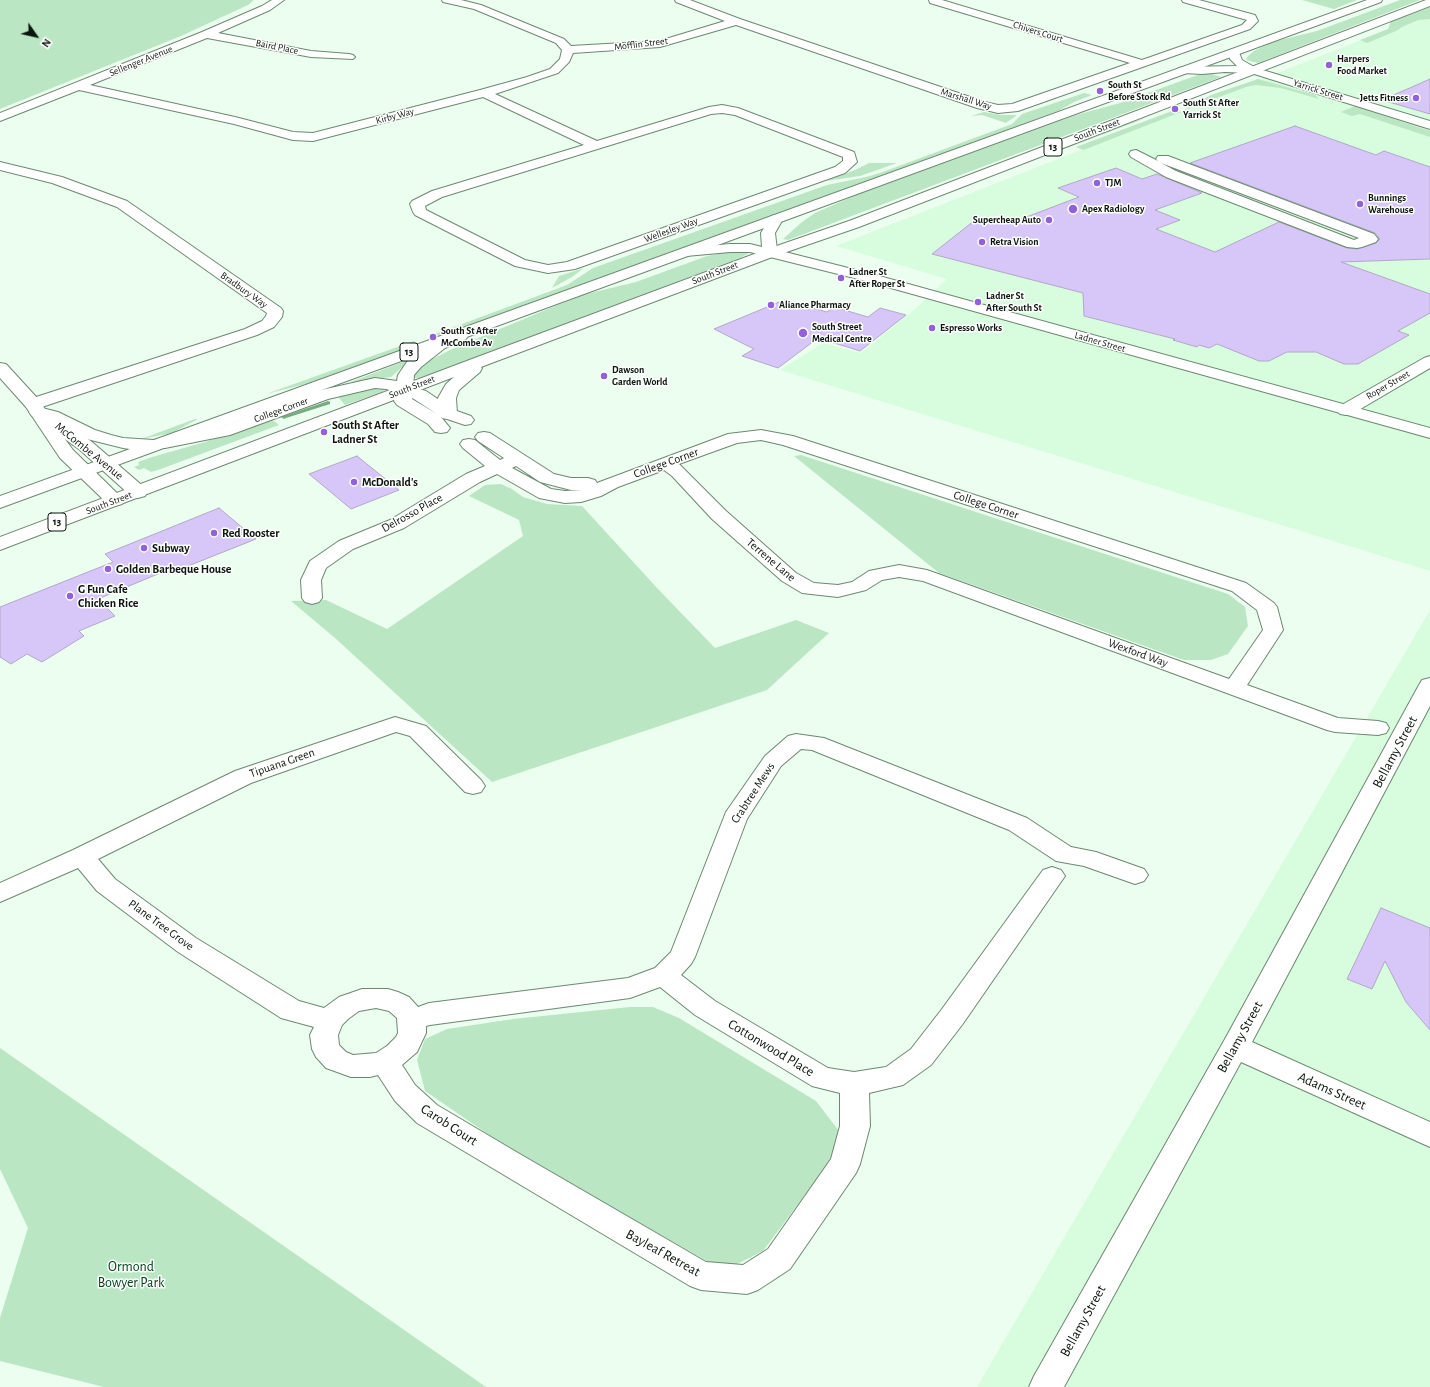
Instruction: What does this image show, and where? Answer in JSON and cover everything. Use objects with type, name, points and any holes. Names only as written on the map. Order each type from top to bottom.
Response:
[{"type":"main road","name":"Sellenger Avenue","points":[[0,117],[206,34],[266,8],[279,0]]},
{"type":"main road","points":[[447,0],[477,7],[560,41],[568,50]]},
{"type":"main road","name":"Marshall Way","points":[[680,0],[736,21],[981,105],[998,109],[1014,108],[1246,27],[1253,21],[1251,17],[1187,0]]},
{"type":"main road","points":[[693,5],[710,0]]},
{"type":"main road","name":"13","points":[[0,502],[1378,0]]},
{"type":"main road","name":"Chivers Court","points":[[934,1],[1141,63]]},
{"type":"main road","name":"South Street","points":[[0,544],[486,358],[770,253],[854,224],[1430,2]]},
{"type":"main road","name":"Mofflin Street","points":[[568,50],[660,44],[736,21]]},
{"type":"main road","name":"Baird Place","points":[[206,34],[311,54],[349,57]]},
{"type":"main road","name":"Kirby Way","points":[[79,86],[235,121],[293,136],[313,137],[484,93],[554,71],[565,60],[568,50]]},
{"type":"main road","name":"Yarrick Street","points":[[1234,52],[1238,62],[1252,70],[1430,125]]},
{"type":"main road","name":"Yarrick Street","points":[[1183,70],[1252,70]]},
{"type":"main road","points":[[484,93],[595,145]]},
{"type":"main road","name":"Wellesley Way","points":[[722,109],[738,112],[849,155],[850,162],[840,170],[578,264],[548,269],[520,263],[420,212],[417,204],[437,194],[595,145],[709,111],[722,109]]},
{"type":"main road","points":[[1136,154],[1171,174],[1352,244],[1357,244],[1371,239],[1164,159]]},
{"type":"main road","name":"Bradbury Way","points":[[0,166],[57,180],[122,204],[275,311],[274,316],[268,324],[251,332],[36,408]]},
{"type":"main road","points":[[770,253],[768,234],[776,219]]},
{"type":"main road","name":"Ladner Street","points":[[686,252],[750,248],[867,277],[1430,433]]},
{"type":"main road","points":[[403,391],[406,375],[415,363],[439,345],[482,326]]},
{"type":"main road","points":[[456,435],[447,398],[452,388],[486,358]]},
{"type":"main road","name":"Roper Street","points":[[1346,410],[1430,361]]},
{"type":"main road","name":"McCombe Avenue","points":[[0,368],[36,408],[66,454],[115,500]]},
{"type":"main road","name":"College Corner","points":[[158,444],[224,431],[323,395],[352,387],[382,383],[403,391],[403,401],[456,435],[498,467],[531,487],[546,494],[556,496],[582,496],[594,492],[611,483],[734,438],[761,434],[787,440],[1239,587],[1267,607],[1273,630],[1234,688]]},
{"type":"main road","points":[[36,408],[89,434],[123,443],[158,444]]},
{"type":"main road","name":"McCombe Avenue","points":[[36,408],[86,446],[138,492]]},
{"type":"main road","points":[[465,420],[483,425],[487,433],[456,435],[449,423],[465,420]]},
{"type":"main road","name":"College Corner","points":[[456,435],[517,459],[547,478],[571,484],[611,483]]},
{"type":"main road","name":"Delrosso Place","points":[[312,598],[311,580],[317,564],[346,545],[397,524],[473,478],[517,459]]},
{"type":"main road","name":"Terrene Lane","points":[[666,463],[678,472],[719,515],[789,578],[809,589],[838,591],[859,586],[876,575],[899,571]]},
{"type":"main road","name":"Wexford Way","points":[[899,571],[927,576],[1335,725],[1378,728]]},
{"type":"main road","name":"Bellamy Street","points":[[1046,1387],[1235,1047],[1430,685]]},
{"type":"main road","name":"Tipuana Green","points":[[82,856],[243,777],[395,724],[418,731],[473,786]]},
{"type":"main road","name":"Crabtree Mews","points":[[664,975],[682,957],[735,818],[773,761],[796,741],[816,743],[1018,824],[1065,855],[1087,858],[1135,875]]},
{"type":"main road","points":[[0,893],[82,856]]},
{"type":"main road","name":"Plane Tree Grove","points":[[82,856],[106,885],[187,945],[292,1010],[330,1020]]},
{"type":"main road","name":"Cottonwood Place","points":[[664,975],[674,985],[705,1008],[822,1078],[854,1084],[893,1077],[921,1057],[952,1018],[1052,876]]},
{"type":"main road","points":[[411,1020],[428,1014],[630,988],[664,975]]},
{"type":"main road","points":[[376,998],[388,999],[399,1004],[407,1011],[411,1020],[412,1033],[407,1044],[397,1054],[384,1062],[370,1066],[351,1066],[336,1060],[326,1049],[324,1035],[330,1020],[338,1011],[349,1004],[376,998]]},
{"type":"main road","name":"Adams Street","points":[[1235,1047],[1430,1135]]},
{"type":"main road","name":"Carob Court","points":[[384,1062],[405,1093],[427,1114],[507,1162]]},
{"type":"main road","name":"Bayleaf Retreat","points":[[507,1162],[701,1276],[746,1280],[779,1259],[845,1164],[855,1126],[854,1084]]},
{"type":"shaded area","points":[[1430,13],[1430,571],[780,370],[823,343],[861,353],[914,310],[947,279],[836,246]]},
{"type":"shaded area","points":[[1430,610],[1430,1387],[977,1387]]},
{"type":"green space","points":[[0,0],[254,0],[248,5],[181,36],[0,109]]},
{"type":"green space","points":[[1302,0],[1357,0],[1334,9]]},
{"type":"green space","points":[[1400,0],[1420,0],[1258,63],[1246,60],[1254,51],[1272,42],[1317,31]]},
{"type":"green space","points":[[1430,7],[1430,19],[1418,20],[1367,43],[1360,40],[1388,29],[1391,21]]},
{"type":"green space","points":[[1206,72],[1221,77],[788,240],[783,239],[802,222],[815,213],[856,195],[1076,115],[1120,103]]},
{"type":"green space","points":[[1258,79],[1315,95],[1319,99],[1281,88],[1256,85],[1246,87],[1182,111],[1211,95]]},
{"type":"green space","points":[[1084,93],[1092,95],[1074,102],[1060,110],[985,138],[438,336],[435,334],[567,285],[593,268],[827,185],[880,173],[1012,124],[1022,114]]},
{"type":"green space","points":[[1355,106],[1430,131],[1430,137],[1360,114],[1352,116],[1341,112]]},
{"type":"green space","points":[[1172,111],[1181,112],[1083,150],[1076,147]]},
{"type":"green space","points":[[984,112],[1001,115],[1017,115],[1006,123],[982,115],[971,116]]},
{"type":"green space","points":[[1146,118],[1059,151],[1052,156],[1048,154],[1049,152],[1125,124]]},
{"type":"green space","points":[[869,163],[897,163],[860,176],[826,181],[855,170]]},
{"type":"green space","points":[[727,252],[751,252],[740,258],[419,378],[413,378],[410,374],[427,362],[452,349],[586,294],[636,282],[707,256]]},
{"type":"green space","points":[[584,268],[572,277],[552,288],[559,276]]},
{"type":"green space","points":[[414,341],[418,344],[306,384],[266,394]]},
{"type":"green space","points":[[413,358],[391,377],[349,383]]},
{"type":"green space","points":[[387,387],[382,392],[345,405],[339,398],[339,394],[361,388]]},
{"type":"green space","points":[[270,418],[279,425],[158,470],[151,472],[144,468],[139,470],[134,467],[139,465],[138,462],[205,442]]},
{"type":"green space","points":[[195,419],[198,419],[172,433],[141,439]]},
{"type":"green space","points":[[801,455],[1228,594],[1245,607],[1248,626],[1228,654],[1211,660],[1184,660],[939,573],[794,456]]},
{"type":"green space","points":[[501,484],[512,489],[523,497],[547,504],[582,506],[658,589],[715,648],[796,620],[829,633],[767,690],[492,782],[335,638],[291,601],[326,600],[387,629],[523,536],[519,520],[469,496],[485,485]]},
{"type":"green space","points":[[630,1007],[653,1007],[679,1018],[816,1101],[839,1131],[831,1160],[763,1251],[733,1266],[707,1261],[511,1150],[425,1091],[417,1060],[425,1039],[447,1029],[513,1019]]},
{"type":"green space","name":"Ormond Bowyer Park","points":[[0,1048],[486,1387],[104,1387],[0,1361],[0,1318],[28,1228],[0,1169]]},
{"type":"building","points":[[1430,79],[1430,114],[1382,100],[1412,87]]},
{"type":"building","points":[[1295,126],[1376,155],[1384,151],[1430,167],[1430,259],[1341,262],[1430,294],[1430,313],[1398,331],[1409,335],[1358,364],[1344,364],[1316,352],[1287,352],[1269,361],[1259,361],[1217,344],[1209,348],[1199,345],[1197,347],[1173,340],[1175,339],[1084,316],[1083,293],[932,254],[979,217],[1008,224],[1079,197],[1058,188],[1116,168],[1142,179],[1157,174],[1202,193],[1155,210],[1180,220],[1156,229],[1215,252],[1279,222],[1347,248],[1357,249],[1376,243],[1380,239],[1375,233],[1190,163]]},
{"type":"building","name":"South Street Medical Centre","points":[[784,300],[827,312],[834,307],[868,317],[880,308],[906,315],[860,351],[818,338],[778,368],[742,356],[754,349],[714,329]]},
{"type":"building","name":"McDonald's","points":[[357,456],[399,490],[351,509],[309,474]]},
{"type":"building","points":[[219,508],[256,539],[168,574],[165,571],[98,599],[115,616],[79,631],[84,636],[42,662],[27,654],[11,664],[0,657],[0,607],[113,562],[105,554]]},
{"type":"building","points":[[1381,908],[1430,928],[1430,1030],[1406,1002],[1385,961],[1372,989],[1347,979]]},
{"type":"waterway","points":[[284,417],[328,403]]},
{"type":"place","name":"Harpers Food Market","points":[[1329,65]]},
{"type":"place","name":"South St Before Stock Rd","points":[[1100,91]]},
{"type":"place","name":"Jetts Fitness","points":[[1416,98]]},
{"type":"place","name":"South St After Yarrick St","points":[[1175,109]]},
{"type":"place","name":"TJM","points":[[1097,183]]},
{"type":"place","name":"Bunnings Warehouse","points":[[1360,204]]},
{"type":"place","name":"Apex Radiology","points":[[1073,209]]},
{"type":"place","name":"Supercheap Auto","points":[[1049,220]]},
{"type":"place","name":"Retra Vision","points":[[982,242]]},
{"type":"place","name":"Ladner St After Roper St","points":[[841,278]]},
{"type":"place","name":"Ladner St After South St","points":[[978,302]]},
{"type":"place","name":"Aliance Pharmacy","points":[[771,305]]},
{"type":"place","name":"Espresso Works","points":[[932,328]]},
{"type":"place","name":"South Street Medical Centre","points":[[803,333]]},
{"type":"place","name":"South St After McCombe Av","points":[[433,337]]},
{"type":"place","name":"Dawson Garden World","points":[[604,376]]},
{"type":"place","name":"South St After Ladner St","points":[[324,432]]},
{"type":"place","name":"McDonald's","points":[[354,482]]},
{"type":"place","name":"Red Rooster","points":[[214,533]]},
{"type":"place","name":"Subway","points":[[144,548]]},
{"type":"place","name":"Golden Barbeque House","points":[[108,569]]},
{"type":"place","name":"G Fun Cafe Chicken Rice","points":[[70,596]]}]
